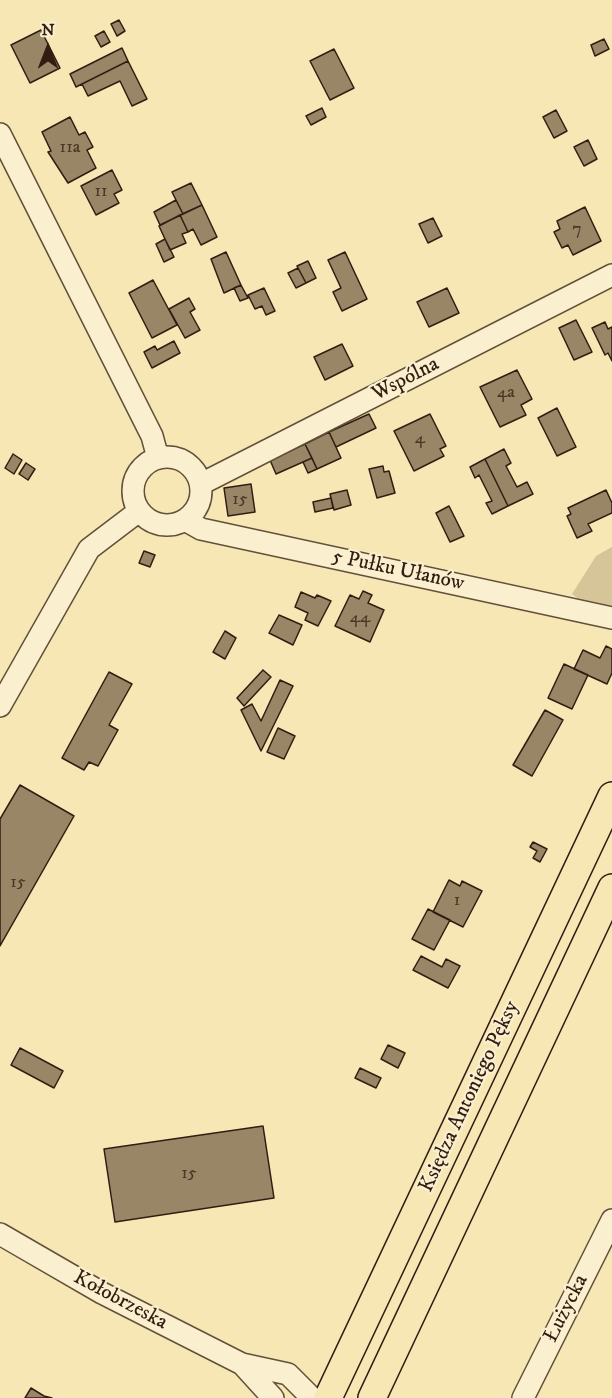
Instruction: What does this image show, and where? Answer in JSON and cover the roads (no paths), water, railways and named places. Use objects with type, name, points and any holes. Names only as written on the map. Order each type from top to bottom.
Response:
[{"type":"main road","name":"Księdza Antoniego Pęksy","points":[[328,1398],[612,796]]},
{"type":"main road","name":"Księdza Antoniego Pęksy","points":[[372,1398],[612,888]]},
{"type":"street","points":[[0,135],[152,436],[158,458]]},
{"type":"street","name":"Wspólna","points":[[201,484],[612,275]]},
{"type":"street","points":[[158,458],[180,459],[190,465],[201,484],[199,505],[185,520],[165,525],[155,524],[139,511],[132,491],[134,479],[148,462],[158,458]]},
{"type":"street","points":[[0,706],[89,549],[139,511]]},
{"type":"street","name":"5 Pułku Ułanów","points":[[185,520],[201,529],[612,618]]},
{"type":"street","name":"Łużycka","points":[[523,1398],[612,1220]]},
{"type":"street","name":"Kołobrzeska","points":[[0,1234],[102,1293],[242,1364],[288,1374],[312,1398]]},
{"type":"street","name":"Kołobrzeska","points":[[242,1364],[273,1398]]}]
